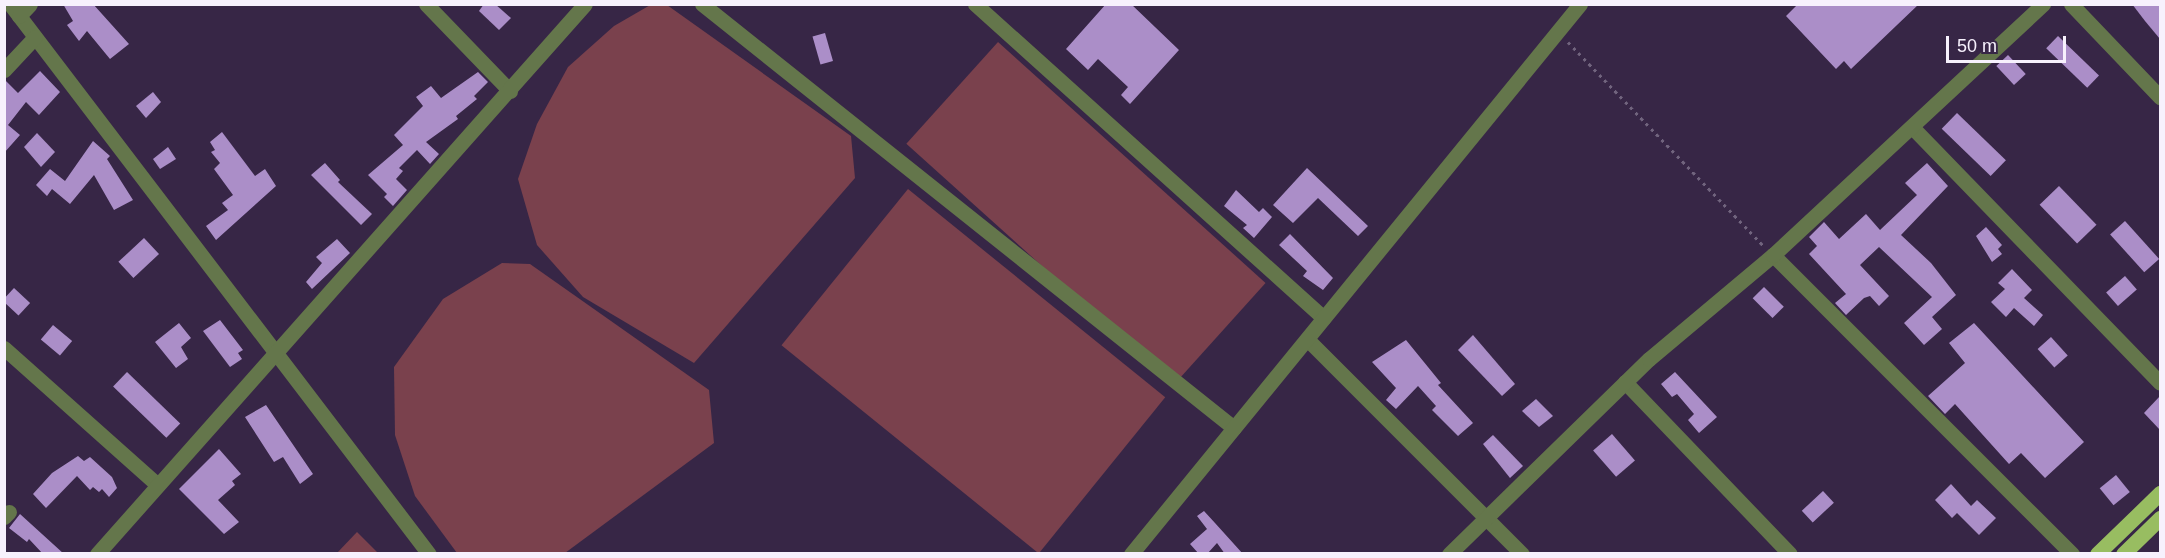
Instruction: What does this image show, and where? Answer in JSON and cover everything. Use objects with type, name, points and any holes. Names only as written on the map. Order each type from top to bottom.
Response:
[{"type":"main road","points":[[2097,554],[2160,493]]},
{"type":"main road","points":[[2122,554],[2160,518]]},
{"type":"street","points":[[30,4],[14,10],[429,554]]},
{"type":"street","points":[[426,4],[510,91]]},
{"type":"street","points":[[97,554],[585,4]]},
{"type":"street","points":[[702,4],[1234,428]]},
{"type":"street","points":[[975,4],[1324,318]]},
{"type":"street","points":[[1131,554],[1580,4]]},
{"type":"street","points":[[1449,554],[1625,382],[1773,255],[2043,4]]},
{"type":"street","points":[[2071,4],[2160,97]]},
{"type":"street","points":[[4,70],[35,36]]},
{"type":"street","points":[[1912,128],[2160,383]]},
{"type":"street","points":[[1773,255],[2072,554]]},
{"type":"street","points":[[1307,339],[1522,554]]},
{"type":"street","points":[[4,348],[158,485]]},
{"type":"street","points":[[1625,382],[1790,554]]},
{"type":"path","points":[[1558,32],[1773,255]]},
{"type":"shaded area","points":[[652,4],[667,5],[851,136],[855,178],[694,363],[583,297],[537,245],[518,179],[537,124],[568,67],[614,26]]},
{"type":"shaded area","points":[[998,42],[1266,283],[1174,385],[906,144]]},
{"type":"shaded area","points":[[908,189],[1165,397],[1039,554],[782,345]]},
{"type":"shaded area","points":[[502,263],[530,264],[709,390],[714,443],[565,553],[457,553],[415,496],[395,435],[394,367],[443,299]]},
{"type":"shaded area","points":[[357,532],[378,553],[337,553]]},
{"type":"building","points":[[63,4],[93,4],[129,44],[110,59],[87,31],[79,41],[67,25],[73,21]]},
{"type":"building","points":[[484,4],[495,4],[511,18],[499,30],[479,11]]},
{"type":"building","points":[[1106,4],[1131,4],[1179,50],[1130,104],[1121,95],[1128,87],[1098,59],[1088,70],[1066,49]]},
{"type":"building","points":[[1798,4],[1919,4],[1851,69],[1844,61],[1836,69],[1786,16]]},
{"type":"building","points":[[2132,4],[2160,4],[2160,39],[2145,21]]},
{"type":"building","points":[[825,33],[833,61],[820,64],[813,37]]},
{"type":"building","points":[[2058,36],[2099,76],[2087,88],[2046,48]]},
{"type":"building","points":[[2008,55],[2026,74],[2014,85],[1996,66]]},
{"type":"building","points":[[40,71],[60,92],[39,115],[26,102],[8,125],[20,135],[4,153],[4,79],[18,93]]},
{"type":"building","points":[[478,72],[488,82],[474,96],[477,99],[456,116],[458,119],[426,142],[439,154],[430,164],[417,150],[399,168],[403,171],[396,179],[407,190],[393,206],[384,197],[387,194],[368,175],[403,145],[394,135],[423,106],[416,97],[431,86],[441,98]]},
{"type":"building","points":[[153,92],[161,102],[146,118],[136,106]]},
{"type":"building","points":[[1957,113],[2006,160],[1991,176],[1942,129]]},
{"type":"building","points":[[222,132],[255,176],[265,169],[276,186],[216,240],[206,226],[228,210],[222,203],[233,195],[214,169],[220,163],[211,152],[215,150],[210,142]]},
{"type":"building","points":[[37,133],[55,152],[41,167],[24,147]]},
{"type":"building","points":[[93,141],[110,156],[107,159],[133,200],[114,210],[94,175],[70,204],[52,189],[47,196],[36,185],[50,169],[65,181]]},
{"type":"building","points":[[168,147],[176,159],[160,169],[153,159]]},
{"type":"building","points":[[325,163],[340,180],[338,182],[372,214],[361,225],[311,175]]},
{"type":"building","points":[[1927,163],[1948,186],[1901,235],[1931,263],[1956,295],[1932,317],[1942,329],[1924,345],[1904,323],[1932,297],[1879,247],[1860,265],[1889,296],[1879,306],[1870,296],[1864,298],[1846,315],[1835,303],[1846,294],[1809,254],[1817,246],[1809,237],[1824,222],[1839,239],[1866,214],[1880,230],[1917,195],[1905,183]]},
{"type":"building","points":[[1307,168],[1368,226],[1358,236],[1318,198],[1293,223],[1273,205]]},
{"type":"building","points":[[2059,186],[2097,225],[2077,244],[2040,205]]},
{"type":"building","points":[[1236,190],[1259,212],[1263,208],[1272,217],[1254,238],[1243,228],[1247,225],[1224,206]]},
{"type":"building","points":[[2125,221],[2159,259],[2144,272],[2110,234]]},
{"type":"building","points":[[1986,227],[2002,245],[1998,249],[2002,254],[1992,262],[1976,236]]},
{"type":"building","points":[[1290,234],[1333,278],[1323,290],[1303,276],[1307,271],[1279,245]]},
{"type":"building","points":[[144,238],[159,254],[133,278],[118,262]]},
{"type":"building","points":[[337,239],[350,253],[312,289],[306,282],[322,263],[316,257]]},
{"type":"building","points":[[2012,269],[2032,290],[2024,298],[2043,315],[2034,326],[2014,308],[2006,317],[1991,302],[2005,289],[1998,283]]},
{"type":"building","points":[[2125,276],[2137,290],[2118,306],[2106,292]]},
{"type":"building","points":[[1764,287],[1784,307],[1772,318],[1753,298]]},
{"type":"building","points":[[14,288],[30,303],[18,315],[4,302],[4,299]]},
{"type":"building","points":[[220,320],[243,350],[238,353],[242,359],[230,367],[203,331]]},
{"type":"building","points":[[179,323],[191,338],[181,347],[188,359],[176,368],[155,342]]},
{"type":"building","points":[[1974,323],[2084,442],[2045,478],[2021,453],[2009,464],[1955,404],[1945,414],[1928,396],[1965,363],[1949,343]]},
{"type":"building","points":[[53,325],[72,341],[60,356],[41,340]]},
{"type":"building","points":[[1473,335],[1515,384],[1502,396],[1458,350]]},
{"type":"building","points":[[2051,337],[2068,356],[2054,368],[2038,349]]},
{"type":"building","points":[[1406,340],[1441,383],[1438,385],[1473,423],[1458,436],[1432,410],[1436,406],[1418,386],[1396,409],[1386,400],[1396,388],[1372,362]]},
{"type":"building","points":[[127,372],[180,423],[166,438],[113,386]]},
{"type":"building","points":[[1675,372],[1717,417],[1699,433],[1688,420],[1694,414],[1677,394],[1672,397],[1661,384]]},
{"type":"building","points":[[2160,396],[2160,430],[2144,413]]},
{"type":"building","points":[[1536,399],[1553,416],[1539,427],[1522,411]]},
{"type":"building","points":[[266,405],[313,474],[300,484],[283,457],[274,462],[245,417]]},
{"type":"building","points":[[1612,434],[1635,460],[1616,477],[1593,450]]},
{"type":"building","points":[[1493,435],[1523,466],[1510,478],[1483,444]]},
{"type":"building","points":[[219,449],[241,474],[232,481],[235,485],[218,500],[239,522],[224,534],[179,489]]},
{"type":"building","points":[[78,456],[84,461],[90,457],[112,477],[117,488],[109,497],[102,489],[99,492],[93,487],[90,490],[77,476],[46,508],[33,494],[52,473]]},
{"type":"building","points":[[2116,475],[2130,492],[2114,505],[2100,488]]},
{"type":"building","points":[[1951,484],[1971,506],[1977,500],[1996,518],[1979,535],[1957,513],[1952,518],[1935,500]]},
{"type":"building","points":[[1823,491],[1834,503],[1813,522],[1802,511]]},
{"type":"building","points":[[1204,511],[1243,554],[1225,554],[1217,543],[1207,554],[1199,554],[1190,544],[1207,529],[1197,516]]},
{"type":"building","points":[[20,514],[64,554],[43,554],[29,539],[27,542],[9,528]]}]
